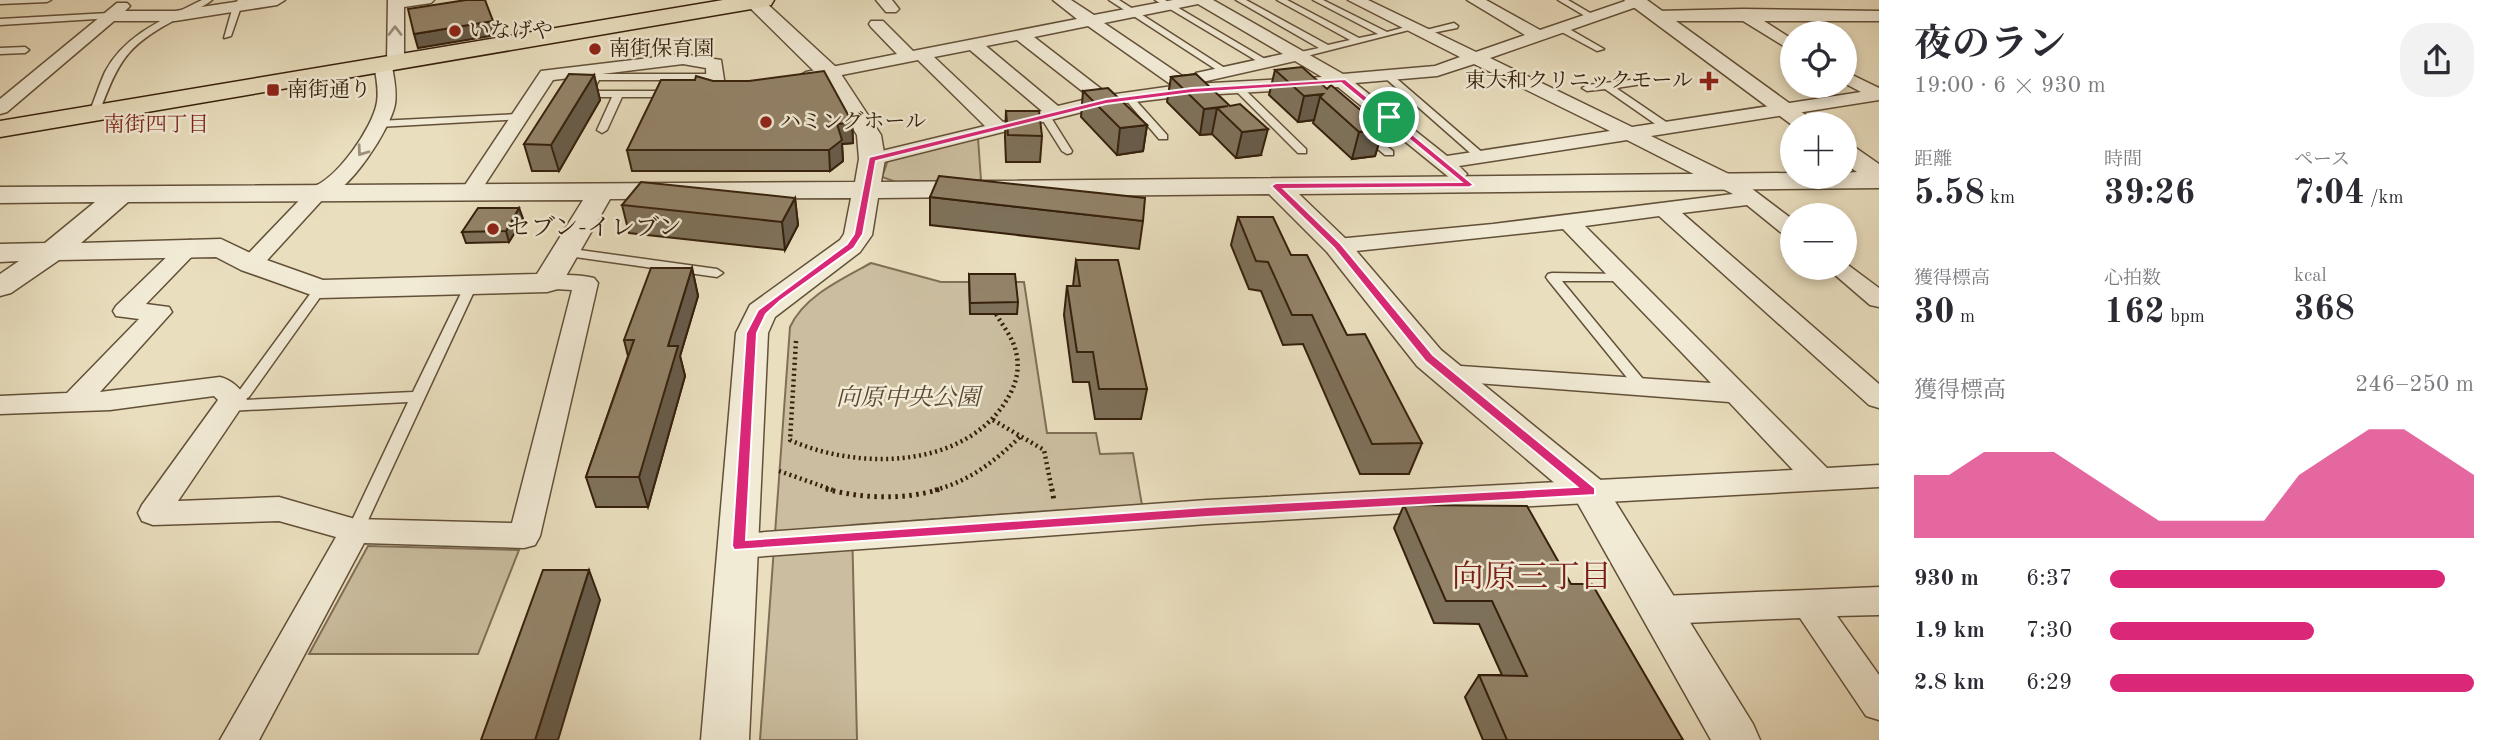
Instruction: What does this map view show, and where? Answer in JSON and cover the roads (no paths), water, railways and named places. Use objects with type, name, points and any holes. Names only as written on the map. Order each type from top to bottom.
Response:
[{"type":"main road","points":[[0,129],[756,1]]},
{"type":"street","points":[[0,108],[129,0]]},
{"type":"street","points":[[109,16],[175,16],[240,3],[277,0]]},
{"type":"street","points":[[251,264],[367,145],[378,124],[387,96],[396,2],[426,0]]},
{"type":"street","points":[[1061,0],[1186,87],[1238,88],[1437,71],[1635,1],[1790,112]]},
{"type":"street","points":[[791,80],[1133,13],[1164,3],[1196,0]]},
{"type":"street","points":[[1202,0],[1342,81],[1383,118],[1444,162],[1470,185]]},
{"type":"street","points":[[1356,0],[1741,190],[1780,221]]},
{"type":"street","points":[[1475,0],[1538,36]]},
{"type":"street","points":[[1794,0],[1816,15]]},
{"type":"street","points":[[725,740],[752,333],[761,312],[850,246],[858,234],[869,175],[869,135],[829,73],[756,1]]},
{"type":"street","points":[[1743,14],[1780,38]]},
{"type":"street","points":[[1656,16],[1871,16],[1879,25]]},
{"type":"street","points":[[877,24],[999,129]]},
{"type":"street","points":[[1021,35],[1106,101]]},
{"type":"street","points":[[974,45],[1049,114]]},
{"type":"street","points":[[869,175],[1049,114],[1186,87],[1226,72],[1299,55]]},
{"type":"street","points":[[471,191],[547,75],[683,59],[715,64],[716,93],[754,86]]},
{"type":"street","points":[[1857,83],[1879,95]]},
{"type":"street","points":[[1444,162],[1879,95]]},
{"type":"street","points":[[1857,161],[1879,178]]},
{"type":"street","points":[[0,194],[602,190],[869,175],[1276,186],[1470,185],[1741,190],[1879,178]]},
{"type":"street","points":[[1276,186],[1338,246],[1429,358],[1590,492],[1662,610],[1736,740]]},
{"type":"street","points":[[547,283],[602,190]]},
{"type":"street","points":[[1338,246],[1570,223],[1664,209],[1741,190]]},
{"type":"street","points":[[0,287],[52,252],[122,194]]},
{"type":"street","points":[[1664,209],[1879,400]]},
{"type":"street","points":[[1570,223],[1740,394],[1820,479]]},
{"type":"street","points":[[74,403],[160,312],[125,311],[190,247]]},
{"type":"street","points":[[0,253],[221,248],[251,264],[320,289],[586,283],[524,537],[355,531],[279,509],[153,513],[231,402],[220,386],[110,401],[0,405]]},
{"type":"street","points":[[1854,280],[1879,300]]},
{"type":"street","points":[[1446,374],[1740,394]]},
{"type":"street","points":[[739,546],[1059,523],[1879,476]]},
{"type":"street","points":[[239,740],[355,531]]},
{"type":"street","points":[[1662,610],[1879,601]]},
{"type":"street","points":[[1810,605],[1879,704]]},
{"type":"lane","points":[[0,2],[47,0]]},
{"type":"lane","points":[[94,113],[112,67],[141,38],[175,16],[208,0]]},
{"type":"lane","points":[[1113,0],[1226,72]]},
{"type":"lane","points":[[1240,0],[1326,48]]},
{"type":"lane","points":[[1281,0],[1358,41]]},
{"type":"lane","points":[[1317,0],[1385,34]]},
{"type":"lane","points":[[1562,0],[1593,17]]},
{"type":"lane","points":[[0,22],[28,1]]},
{"type":"lane","points":[[227,36],[240,3]]},
{"type":"lane","points":[[1164,3],[1265,62]]},
{"type":"lane","points":[[0,22],[109,16]]},
{"type":"lane","points":[[1299,55],[1385,34],[1454,26]]},
{"type":"lane","points":[[1561,28],[1600,49]]},
{"type":"lane","points":[[0,51],[25,50]]},
{"type":"lane","points":[[1387,75],[1480,156]]},
{"type":"lane","points":[[678,77],[671,94],[587,94],[596,77],[678,77],[715,77]]},
{"type":"lane","points":[[1587,88],[1639,82]]},
{"type":"lane","points":[[1607,86],[1668,128]]},
{"type":"lane","points":[[1238,88],[1302,151]]},
{"type":"lane","points":[[602,130],[618,95]]},
{"type":"lane","points":[[1128,97],[1163,137]]},
{"type":"lane","points":[[1049,114],[1067,151]]},
{"type":"lane","points":[[378,124],[517,117]]},
{"type":"lane","points":[[1353,122],[1388,153]]},
{"type":"lane","points":[[565,252],[717,273]]},
{"type":"lane","points":[[1623,276],[1552,277],[1642,387]]},
{"type":"lane","points":[[355,531],[471,285]]},
{"type":"lane","points":[[231,402],[244,394],[320,289]]},
{"type":"lane","points":[[231,402],[418,397]]},
{"type":"place","name":"いなげや","points":[[455,31]]},
{"type":"place","name":"南街保育園","points":[[595,49]]},
{"type":"place","name":"東大和クリニックモール","points":[[1709,81]]},
{"type":"place","name":"南街通り","points":[[273,90]]},
{"type":"place","name":"ハミングホール","points":[[766,122]]},
{"type":"place","name":"セブン-イレブン","points":[[493,229]]},
{"type":"district","name":"南街四丁目","points":[[156,125]]},
{"type":"district","name":"向原三丁目","points":[[1532,579]]},
{"type":"park label","name":"向原中央公園","points":[[908,399]]}]
